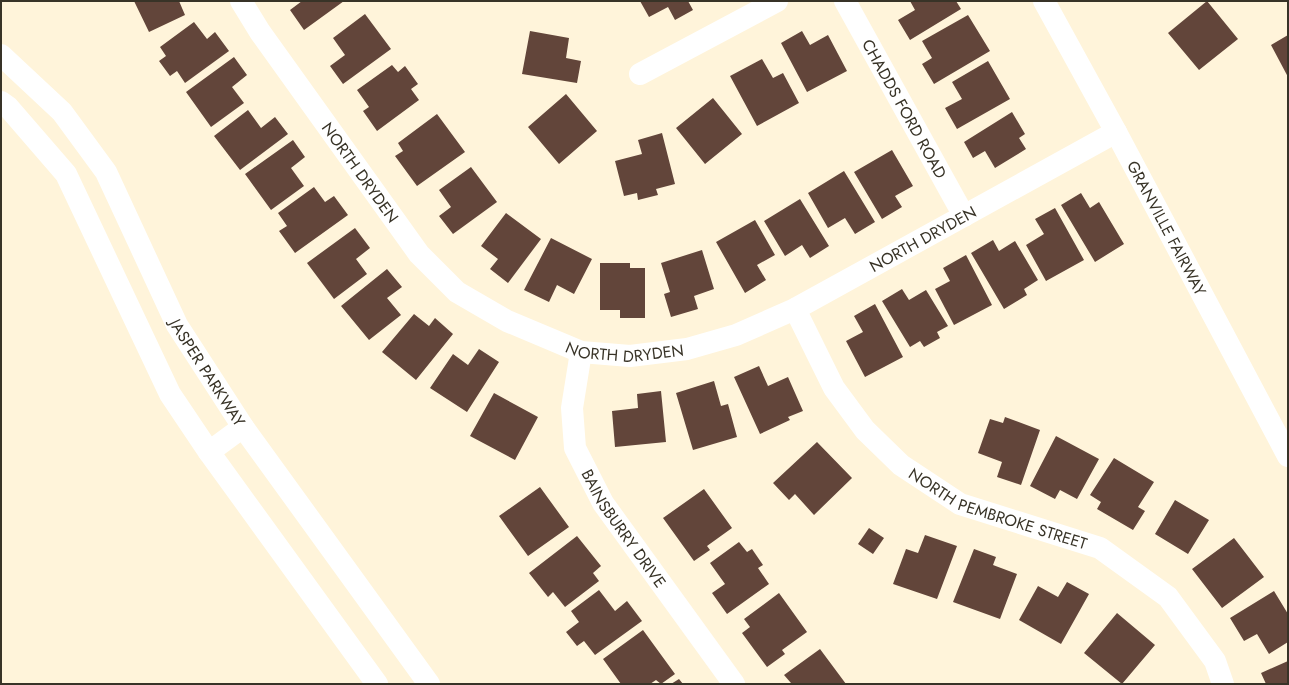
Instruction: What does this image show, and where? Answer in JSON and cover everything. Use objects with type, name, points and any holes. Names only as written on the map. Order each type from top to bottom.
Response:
[{"type":"street","name":"NORTH DRYDEN","points":[[241,1],[264,39],[419,254],[457,292],[507,321],[580,352],[630,356],[688,349],[736,334],[795,309],[1116,132]]},
{"type":"street","points":[[640,74],[777,1]]},
{"type":"street","name":"CHADDS FORD ROAD","points":[[845,1],[964,216]]},
{"type":"street","name":"GRANVILLE FAIRWAY","points":[[1044,1],[1116,132],[1288,456]]},
{"type":"street","name":"JASPER PARKWAY","points":[[1,55],[62,112],[106,172],[177,326],[243,427],[429,684]]},
{"type":"street","points":[[1,102],[8,106],[66,174],[170,394],[209,452],[377,684]]},
{"type":"street","name":"NORTH PEMBROKE STREET","points":[[795,309],[834,388],[865,430],[901,465],[960,504],[1100,548],[1168,597],[1215,661],[1224,684]]},
{"type":"street","name":"BAINSBURRY DRIVE","points":[[580,352],[572,408],[575,448],[603,503],[734,684]]},
{"type":"street","points":[[209,452],[243,427]]},
{"type":"building","points":[[134,1],[179,1],[185,15],[149,32]]},
{"type":"building","points":[[302,1],[344,1],[304,30],[290,10]]},
{"type":"building","points":[[640,1],[688,1],[693,10],[675,20],[668,7],[649,17]]},
{"type":"building","points":[[910,1],[956,1],[961,9],[910,40],[898,20],[915,10]]},
{"type":"building","points":[[1207,1],[1238,39],[1199,70],[1168,33]]},
{"type":"building","points":[[365,14],[391,49],[343,84],[330,66],[345,55],[333,38]]},
{"type":"building","points":[[968,15],[990,51],[934,84],[922,64],[932,58],[922,41]]},
{"type":"building","points":[[194,22],[207,39],[215,32],[229,51],[185,83],[177,71],[170,76],[159,61],[166,56],[160,47]]},
{"type":"building","points":[[530,31],[569,38],[566,58],[581,61],[577,83],[522,74]]},
{"type":"building","points":[[802,31],[810,45],[828,35],[847,71],[807,92],[781,43]]},
{"type":"building","points":[[1288,35],[1288,77],[1271,45]]},
{"type":"building","points":[[234,57],[247,75],[232,87],[244,103],[211,127],[186,92]]},
{"type":"building","points":[[762,59],[773,78],[783,73],[799,103],[757,126],[730,76]]},
{"type":"building","points":[[988,61],[1010,99],[957,129],[945,108],[962,99],[952,82]]},
{"type":"building","points":[[392,65],[398,72],[405,66],[418,84],[411,89],[419,100],[377,131],[363,111],[369,107],[357,90]]},
{"type":"building","points":[[566,94],[597,131],[559,164],[528,127]]},
{"type":"building","points":[[713,98],[742,134],[705,164],[676,128]]},
{"type":"building","points":[[248,110],[261,128],[275,117],[288,134],[240,170],[214,136]]},
{"type":"building","points":[[1012,112],[1025,134],[1019,138],[1026,149],[995,168],[985,151],[973,158],[964,142]]},
{"type":"building","points":[[437,114],[465,152],[417,186],[395,156],[403,151],[398,143]]},
{"type":"building","points":[[662,133],[675,184],[656,189],[658,195],[638,200],[637,193],[624,196],[615,161],[642,154],[638,140]]},
{"type":"building","points":[[293,140],[305,157],[291,168],[304,186],[271,210],[245,174]]},
{"type":"building","points":[[892,150],[913,186],[895,196],[902,207],[882,219],[854,172]]},
{"type":"building","points":[[471,167],[497,202],[453,234],[439,216],[451,207],[439,190]]},
{"type":"building","points":[[844,171],[875,222],[855,234],[845,218],[828,228],[808,193]]},
{"type":"building","points":[[314,187],[325,202],[334,196],[348,215],[295,253],[279,231],[287,226],[278,213]]},
{"type":"building","points":[[1081,193],[1090,208],[1099,202],[1124,244],[1095,262],[1061,205]]},
{"type":"building","points":[[800,199],[829,246],[810,258],[802,245],[785,256],[764,221]]},
{"type":"building","points":[[1055,208],[1084,260],[1046,281],[1026,245],[1044,234],[1035,219]]},
{"type":"building","points":[[506,213],[541,239],[508,283],[490,269],[498,259],[481,246]]},
{"type":"building","points":[[755,220],[775,255],[757,265],[766,280],[745,293],[716,242]]},
{"type":"building","points":[[355,228],[370,248],[356,259],[367,274],[334,299],[307,263]]},
{"type":"building","points":[[551,238],[592,259],[574,294],[557,285],[549,302],[524,290]]},
{"type":"building","points":[[993,240],[999,251],[1015,241],[1038,280],[1024,289],[1027,295],[1004,309],[971,253]]},
{"type":"building","points":[[702,250],[714,289],[694,296],[698,309],[671,317],[664,294],[670,292],[661,263]]},
{"type":"building","points":[[966,255],[992,305],[954,325],[935,289],[950,281],[943,268]]},
{"type":"building","points":[[600,263],[630,263],[630,268],[645,268],[645,318],[620,318],[620,310],[600,310]]},
{"type":"building","points":[[387,269],[402,287],[387,298],[401,315],[369,340],[341,306]]},
{"type":"building","points":[[902,289],[909,300],[926,290],[948,326],[937,332],[940,338],[924,347],[920,341],[910,347],[882,301]]},
{"type":"building","points":[[875,304],[903,357],[865,377],[846,341],[863,332],[854,316]]},
{"type":"building","points":[[414,314],[429,326],[435,318],[453,334],[416,380],[382,352]]},
{"type":"building","points":[[479,349],[499,362],[467,412],[430,388],[453,354],[468,365]]},
{"type":"building","points":[[759,366],[768,386],[788,377],[803,411],[788,417],[790,420],[760,434],[734,377]]},
{"type":"building","points":[[714,381],[721,406],[728,404],[737,437],[693,450],[676,393]]},
{"type":"building","points":[[661,391],[666,442],[615,447],[612,411],[638,408],[637,394]]},
{"type":"building","points":[[494,393],[538,417],[515,460],[470,436]]},
{"type":"building","points":[[1005,417],[1040,430],[1021,485],[997,477],[1002,462],[978,453],[990,419],[1003,423]]},
{"type":"building","points":[[1056,436],[1099,459],[1077,499],[1060,490],[1055,499],[1030,486]]},
{"type":"building","points":[[817,442],[852,478],[814,515],[795,494],[789,500],[773,483]]},
{"type":"building","points":[[1114,458],[1154,482],[1138,507],[1145,511],[1133,530],[1097,509],[1101,502],[1090,495]]},
{"type":"building","points":[[540,487],[569,527],[528,556],[499,516]]},
{"type":"building","points":[[704,489],[732,528],[707,546],[710,550],[694,561],[663,518]]},
{"type":"building","points":[[1175,500],[1209,520],[1188,554],[1155,534]]},
{"type":"building","points":[[869,528],[884,538],[873,554],[858,544]]},
{"type":"building","points":[[925,535],[957,546],[937,599],[893,584],[906,549],[918,553]]},
{"type":"building","points":[[577,536],[601,566],[593,573],[599,581],[565,607],[553,592],[548,597],[529,573]]},
{"type":"building","points":[[1234,538],[1264,577],[1222,608],[1192,569]]},
{"type":"building","points":[[739,542],[747,552],[752,549],[763,565],[758,568],[769,584],[727,614],[712,593],[725,584],[710,563]]},
{"type":"building","points":[[974,549],[996,557],[993,565],[1017,574],[1000,619],[953,602]]},
{"type":"building","points":[[1067,582],[1089,594],[1061,644],[1019,620],[1038,586],[1058,597]]},
{"type":"building","points":[[599,590],[615,611],[627,601],[642,621],[595,655],[584,641],[577,646],[566,632],[579,622],[571,611]]},
{"type":"building","points":[[1274,591],[1288,614],[1288,642],[1269,654],[1257,634],[1244,641],[1230,618]]},
{"type":"building","points":[[779,593],[807,632],[782,650],[785,654],[767,667],[742,633],[750,627],[744,619]]},
{"type":"building","points":[[1117,613],[1155,645],[1122,684],[1084,653]]},
{"type":"building","points":[[643,630],[675,674],[661,684],[656,680],[650,684],[621,684],[603,659]]},
{"type":"building","points":[[820,649],[846,684],[789,684],[791,683],[784,675]]},
{"type":"building","points":[[1288,661],[1288,684],[1266,684],[1261,673]]},
{"type":"building","points":[[679,679],[683,684],[671,684]]}]
